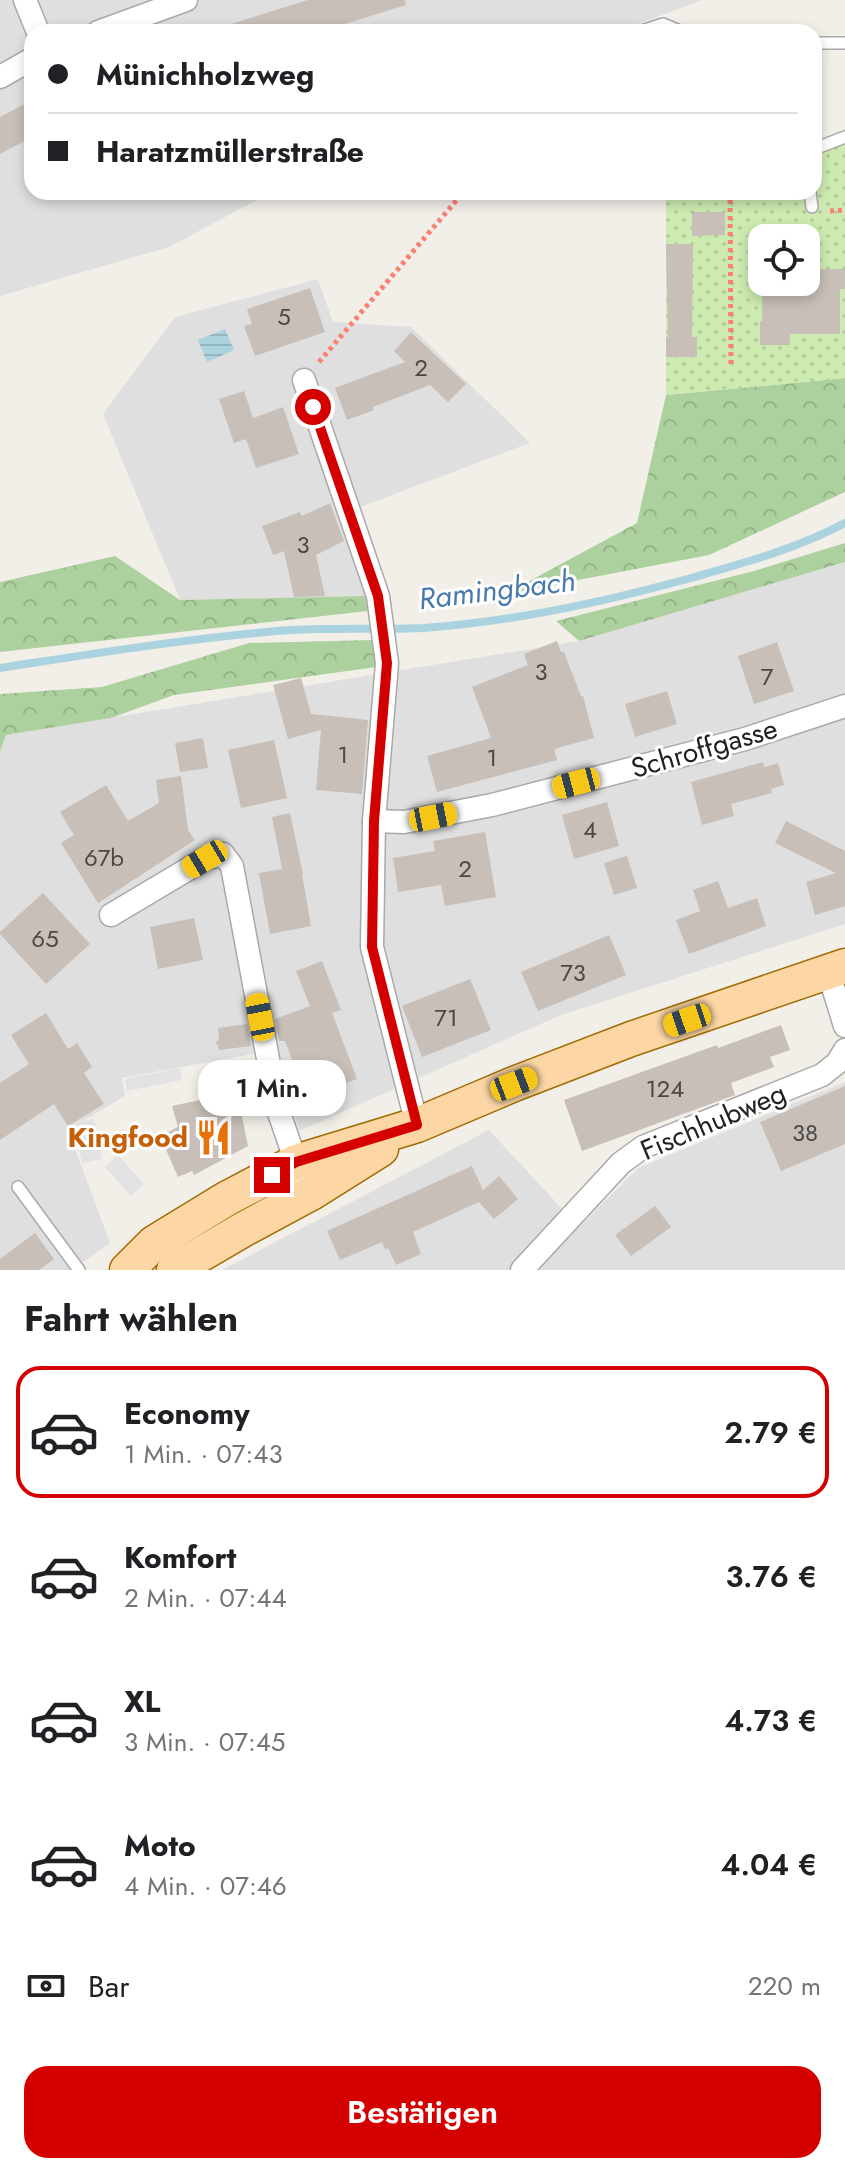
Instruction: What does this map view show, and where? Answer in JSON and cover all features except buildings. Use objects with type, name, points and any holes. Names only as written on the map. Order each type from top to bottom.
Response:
[{"type":"main road","points":[[127,1270],[154,1243],[226,1199],[296,1162],[417,1125],[631,1039],[836,968]]},
{"type":"main road","points":[[174,1270],[311,1193],[417,1125]]},
{"type":"street","points":[[25,0],[35,24]]},
{"type":"street","points":[[120,24],[186,0]]},
{"type":"street","points":[[0,77],[24,64]]},
{"type":"street","points":[[304,380],[378,596],[387,663],[374,821],[372,947],[417,1125]]},
{"type":"street","name":"Schroffgasse","points":[[374,821],[404,822],[492,805],[745,739],[845,706]]},
{"type":"street","points":[[111,915],[205,859],[223,854],[232,866],[277,1107],[296,1162],[311,1193]]},
{"type":"street","points":[[836,968],[845,1026]]},
{"type":"street","name":"Fischhubweg","points":[[522,1270],[631,1155],[643,1147],[822,1075],[837,1063],[845,1050]]},
{"type":"lane","points":[[822,43],[845,43]]},
{"type":"lane","points":[[822,146],[845,137]]},
{"type":"lane","points":[[811,200],[812,207]]},
{"type":"lane","points":[[18,1187],[79,1270]]},
{"type":"path","points":[[304,380],[458,200]]},
{"type":"path","points":[[730,200],[731,366]]},
{"type":"shaded area","points":[[0,0],[702,0],[638,24],[24,24],[24,200],[257,200],[169,247],[0,296]]},
{"type":"shaded area","points":[[318,279],[333,322],[411,327],[530,443],[347,512],[365,596],[180,600],[103,414],[175,317]]},
{"type":"shaded area","points":[[845,562],[845,924],[561,1015],[299,1131],[279,1049],[122,1078],[125,1096],[68,1130],[110,1243],[72,1270],[0,1270],[0,751],[6,735],[579,641]]},
{"type":"shaded area","points":[[180,1068],[182,1080],[127,1091],[125,1079]]},
{"type":"shaded area","points":[[845,1082],[845,1270],[222,1270],[489,1130],[579,1227],[638,1168]]},
{"type":"shaded area","points":[[94,1119],[102,1159],[82,1163],[74,1123]]},
{"type":"shaded area","points":[[118,1155],[144,1184],[131,1196],[105,1167]]},
{"type":"green space","points":[[845,140],[845,378],[666,395],[666,200],[822,200],[822,141]]},
{"type":"green space","points":[[845,378],[845,492],[709,555],[505,594],[637,523],[666,395]]},
{"type":"green space","points":[[845,543],[845,562],[579,641],[556,621],[754,571]]},
{"type":"green space","points":[[115,556],[180,600],[365,596],[368,611],[0,652],[0,582]]},
{"type":"green space","points":[[372,640],[376,667],[174,695],[111,718],[6,735],[0,751],[0,694],[102,687],[249,643]]},
{"type":"water","points":[[225,329],[234,350],[207,362],[198,340]]},
{"type":"waterway","name":"Ramingbach","points":[[0,668],[242,634],[313,629],[423,628],[524,616],[625,595],[731,567],[789,548],[845,523]]},
{"type":"place","name":"Kingfood","points":[[214,1137]]},
{"type":"route","points":[[272,1175],[296,1162],[417,1125],[372,947],[374,821],[387,663],[378,596],[313,407]]}]
